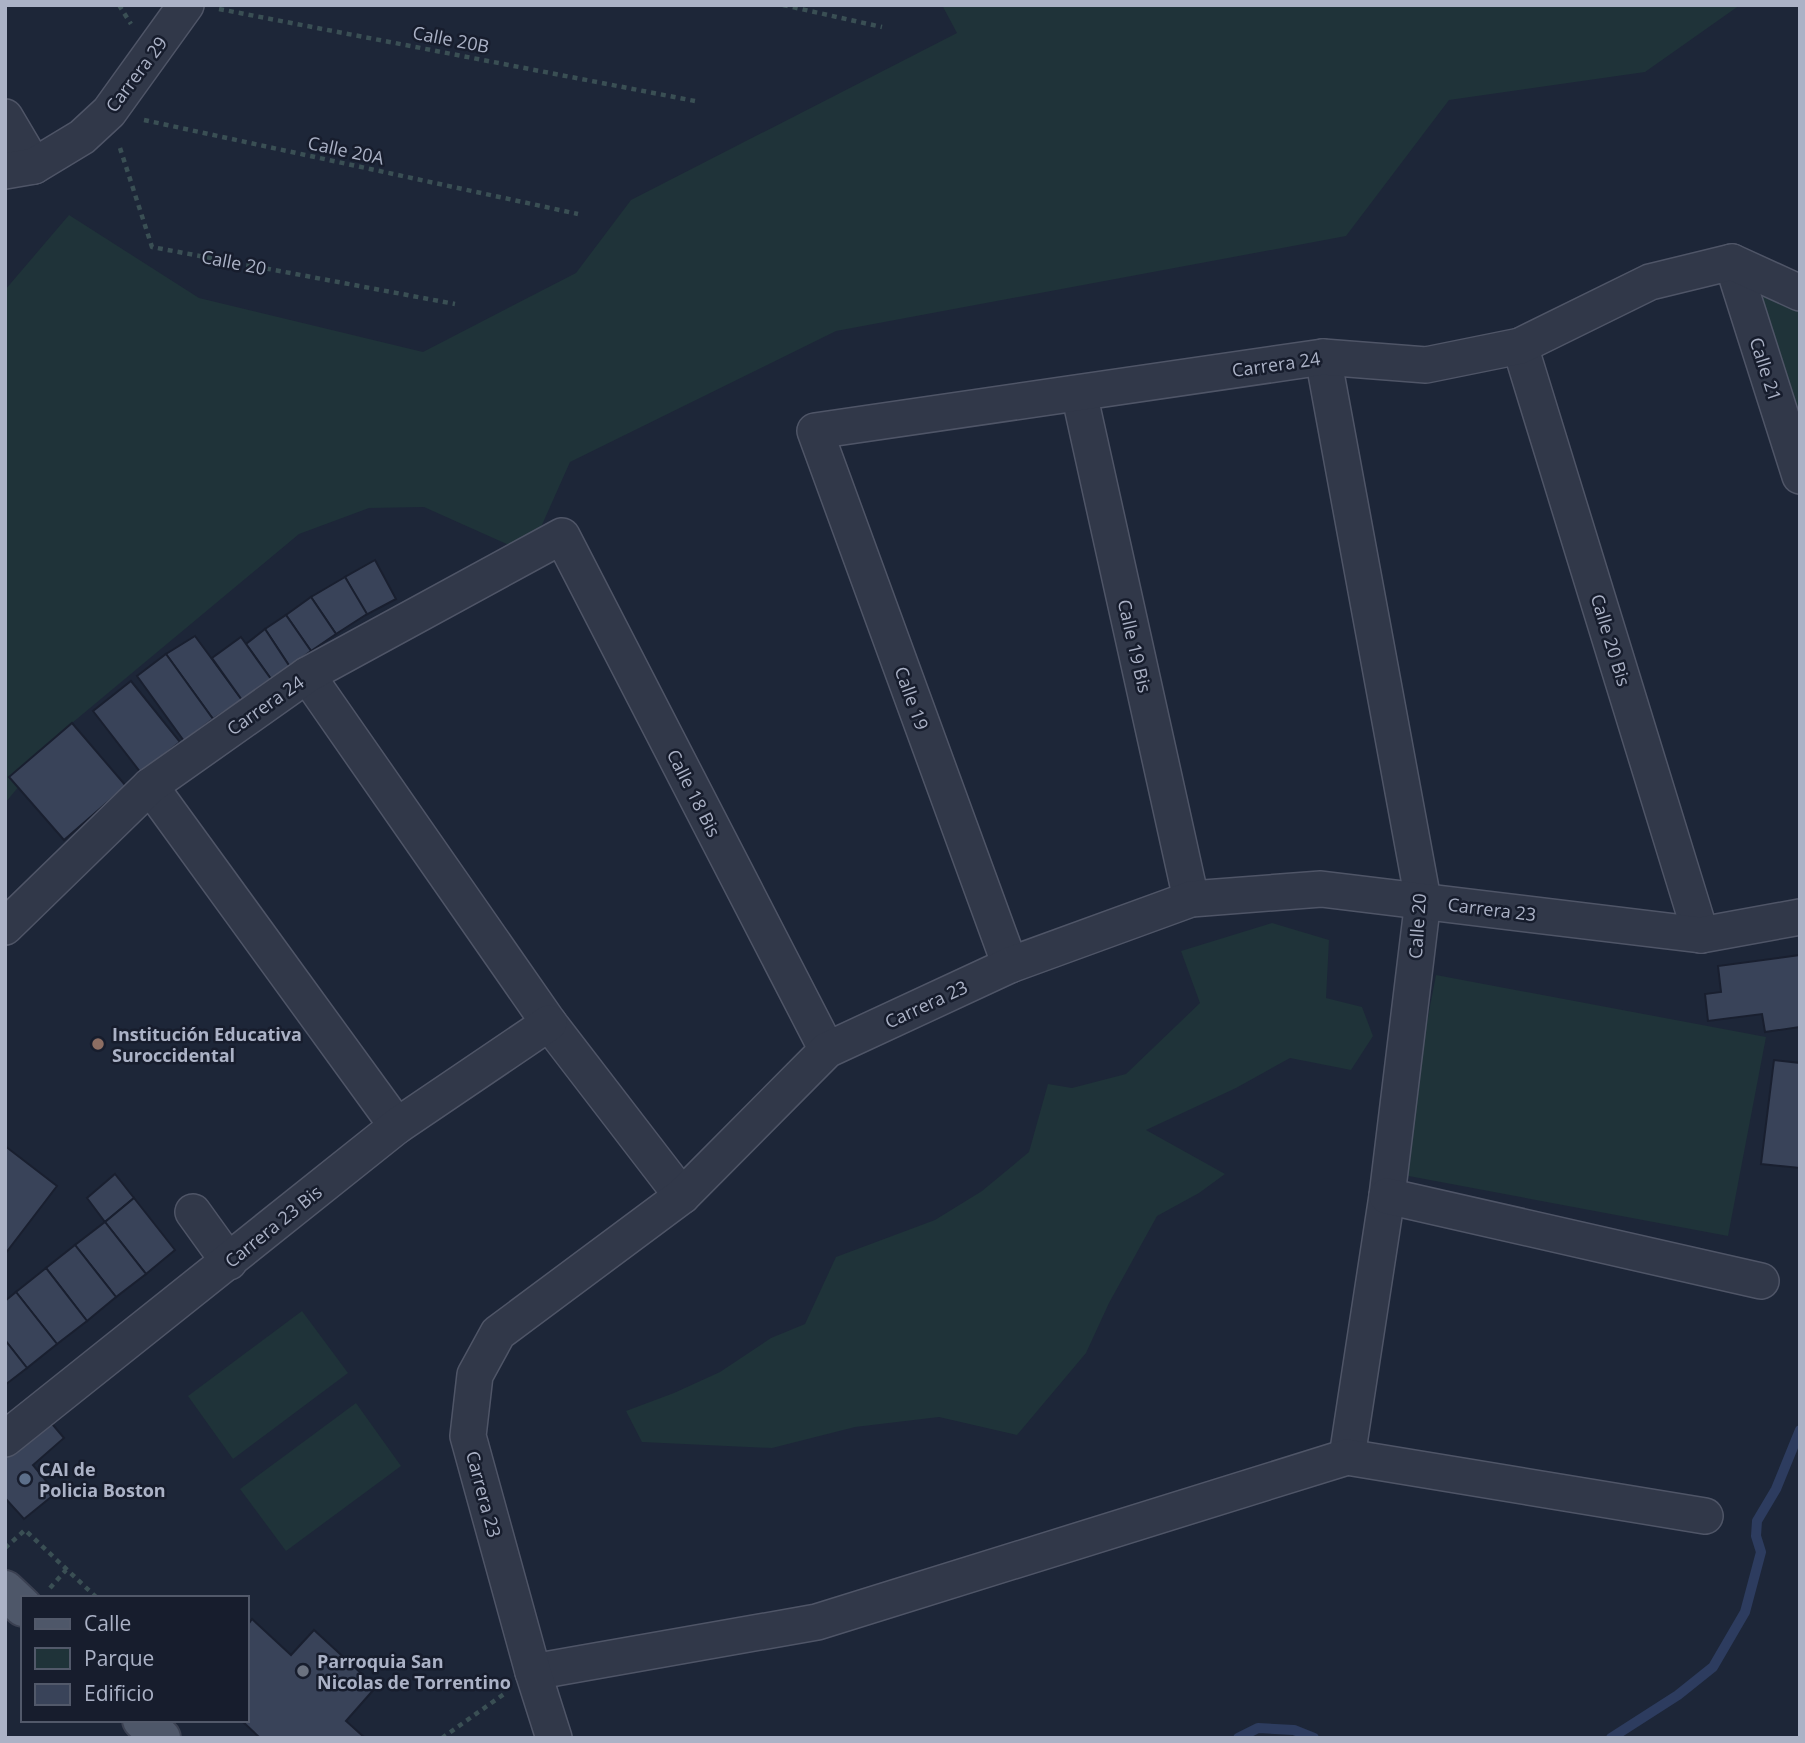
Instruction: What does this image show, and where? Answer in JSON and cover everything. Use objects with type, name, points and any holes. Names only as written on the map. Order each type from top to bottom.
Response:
[{"type":"main road","points":[[5,1590],[21,1605]]},
{"type":"main road","points":[[144,1722],[160,1738]]},
{"type":"street","name":"Carrera 29","points":[[20,169],[82,137],[109,113],[201,7]]},
{"type":"street","points":[[5,117],[20,169]]},
{"type":"street","points":[[1732,262],[1800,293]]},
{"type":"street","name":"Carrera 24","points":[[815,431],[1324,357],[1426,365],[1520,346],[1650,282],[1732,262]]},
{"type":"street","name":"Calle 21","points":[[1732,262],[1800,476]]},
{"type":"street","name":"Calle 20 Bis","points":[[1520,346],[1701,935]]},
{"type":"street","name":"Calle 20","points":[[1324,357],[1423,900],[1387,1196],[1347,1457]]},
{"type":"street","name":"Calle 19 Bis","points":[[1079,393],[1191,898]]},
{"type":"street","name":"Calle 19","points":[[815,431],[1010,965]]},
{"type":"street","name":"Carrera 24","points":[[5,927],[150,786],[307,676],[562,536]]},
{"type":"street","name":"Calle 18 Bis","points":[[562,536],[827,1050]]},
{"type":"street","points":[[307,676],[549,1023],[682,1196]]},
{"type":"street","points":[[150,786],[397,1126]]},
{"type":"street","name":"Carrera 23","points":[[554,1738],[533,1672],[468,1436],[475,1375],[498,1333],[682,1196],[827,1050],[1010,965],[1191,898],[1321,889],[1701,935],[1800,917]]},
{"type":"street","name":"Carrera 23 Bis","points":[[5,1439],[397,1126],[549,1023]]},
{"type":"street","points":[[1387,1196],[1761,1281]]},
{"type":"street","points":[[193,1212],[229,1262]]},
{"type":"street","points":[[533,1672],[817,1622],[1347,1457],[1705,1516]]},
{"type":"path","points":[[783,5],[882,27]]},
{"type":"path","name":"Calle 20B","points":[[201,7],[695,101]]},
{"type":"path","name":"Calle 20A","points":[[109,113],[578,214]]},
{"type":"path","name":"Calle 20","points":[[109,113],[152,247],[455,303]]},
{"type":"path","points":[[5,1548],[25,1530],[95,1596]]},
{"type":"path","points":[[442,1738],[533,1672]]},
{"type":"green space","points":[[942,5],[1740,5],[1645,72],[1449,100],[1346,236],[836,331],[570,462],[529,554],[424,507],[369,508],[299,534],[72,723],[5,803],[5,290],[69,215],[199,298],[423,352],[576,273],[631,200],[957,33]]},
{"type":"green space","points":[[1732,262],[1800,293],[1800,476]]},
{"type":"green space","points":[[1272,923],[1329,940],[1326,998],[1362,1007],[1373,1036],[1351,1070],[1290,1058],[1236,1088],[1146,1130],[1225,1174],[1199,1193],[1157,1216],[1109,1303],[1086,1353],[1017,1435],[939,1417],[855,1427],[772,1448],[642,1442],[626,1411],[720,1372],[771,1338],[805,1324],[836,1257],[935,1220],[982,1191],[1029,1152],[1048,1084],[1072,1088],[1126,1074],[1200,1003],[1181,951]]},
{"type":"green space","points":[[1436,975],[1766,1037],[1728,1236],[1398,1174]]},
{"type":"green space","points":[[302,1311],[348,1373],[233,1459],[188,1396]]},
{"type":"green space","points":[[356,1403],[401,1466],[286,1551],[240,1489]]},
{"type":"building","points":[[375,560],[396,599],[366,615],[345,577]]},
{"type":"building","points":[[345,577],[367,614],[336,634],[311,597]]},
{"type":"building","points":[[311,597],[336,634],[311,651],[286,615]]},
{"type":"building","points":[[286,615],[311,651],[290,667],[265,629]]},
{"type":"building","points":[[265,629],[290,667],[271,679],[246,644]]},
{"type":"building","points":[[195,636],[242,700],[213,719],[166,654]]},
{"type":"building","points":[[241,637],[271,679],[242,700],[212,658]]},
{"type":"building","points":[[166,654],[213,719],[184,741],[137,676]]},
{"type":"building","points":[[131,681],[180,742],[141,773],[93,711]]},
{"type":"building","points":[[72,723],[126,786],[64,840],[9,777]]},
{"type":"building","points":[[1800,955],[1800,1027],[1765,1032],[1762,1014],[1708,1021],[1705,994],[1721,992],[1718,966]]},
{"type":"building","points":[[1774,1060],[1800,1063],[1800,1168],[1761,1164]]},
{"type":"building","points":[[5,1146],[57,1186],[5,1254]]},
{"type":"building","points":[[115,1174],[134,1198],[105,1222],[87,1198]]},
{"type":"building","points":[[134,1198],[175,1250],[146,1274],[105,1222]]},
{"type":"building","points":[[105,1222],[146,1274],[116,1297],[75,1245]]},
{"type":"building","points":[[75,1245],[116,1297],[87,1321],[46,1268]]},
{"type":"building","points":[[46,1268],[87,1321],[57,1344],[16,1292]]},
{"type":"building","points":[[16,1292],[57,1344],[27,1368],[5,1340],[5,1301]]},
{"type":"building","points":[[5,1340],[27,1368],[5,1385]]},
{"type":"building","name":"CAI de Policia Boston","points":[[48,1419],[64,1438],[33,1465],[56,1493],[24,1519],[5,1498],[5,1455]]},
{"type":"building","name":"Parroquia San Nicolas de Torrentino","points":[[252,1619],[291,1655],[314,1630],[376,1687],[346,1721],[365,1738],[260,1738],[243,1722],[248,1722],[248,1625]]},
{"type":"waterway","points":[[1611,1738],[1678,1695],[1713,1667],[1745,1612],[1761,1552],[1756,1536],[1757,1521],[1776,1489],[1800,1430]]},
{"type":"waterway","points":[[1238,1738],[1258,1728],[1294,1730],[1314,1738]]},
{"type":"place","name":"Institución Educativa Suroccidental","points":[[98,1044]]},
{"type":"place","name":"CAI de Policia Boston","points":[[25,1479]]},
{"type":"place","name":"Parroquia San Nicolas de Torrentino","points":[[303,1671]]}]
